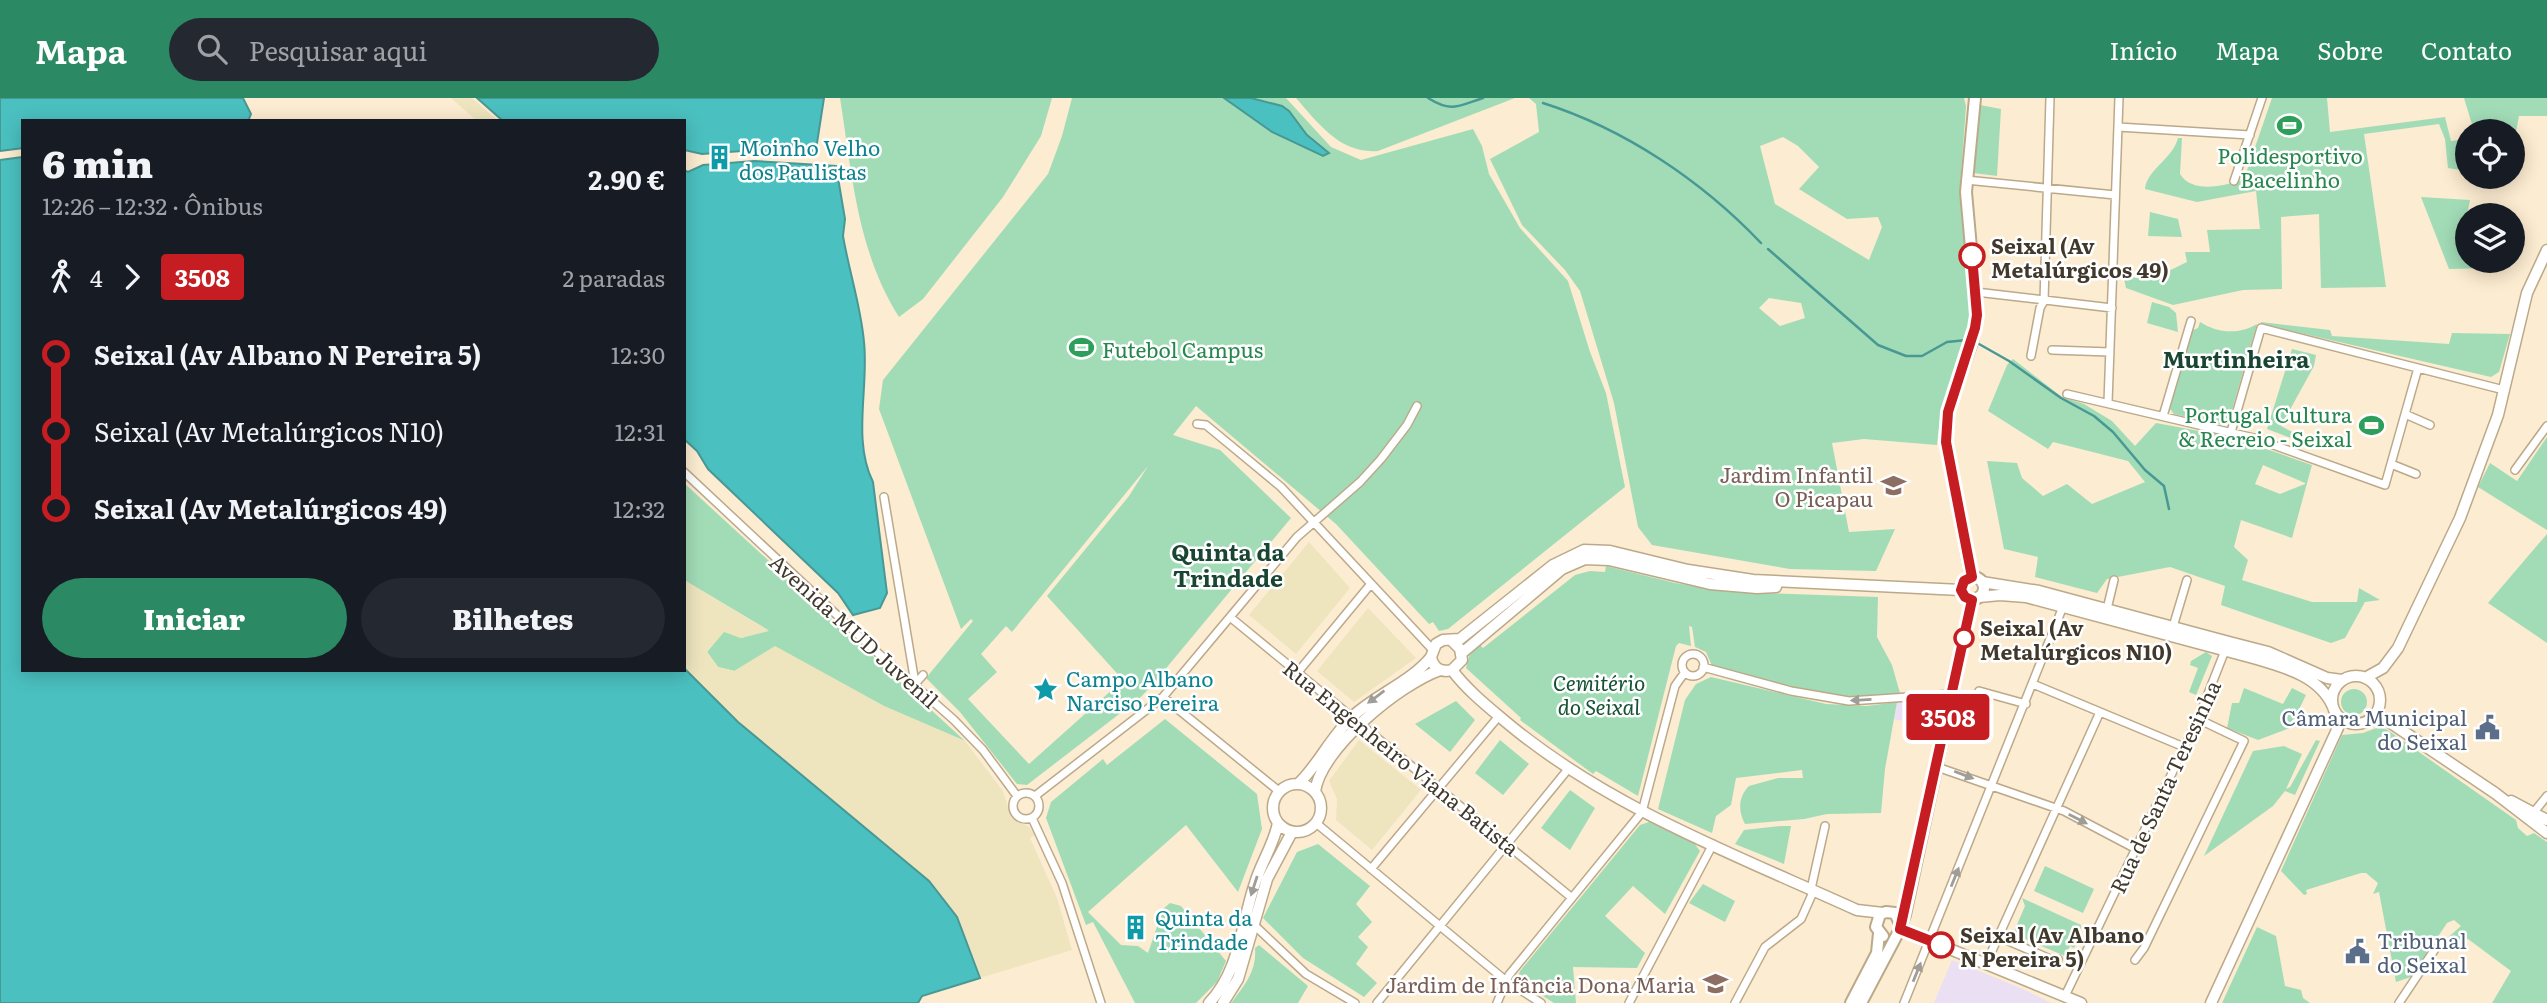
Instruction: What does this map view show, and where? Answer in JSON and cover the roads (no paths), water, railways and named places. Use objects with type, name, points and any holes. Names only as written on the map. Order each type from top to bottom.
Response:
[{"type":"main road","points":[[1972,577],[1946,442],[1948,412],[1975,328],[1976,292],[1966,180],[1975,98]]},
{"type":"main road","points":[[2227,646],[2312,681],[2325,691],[2342,719],[2358,724],[2366,722],[2376,713],[2380,704],[2377,689],[2384,668],[2403,640],[2460,518],[2504,390],[2527,293],[2547,250]]},
{"type":"main road","points":[[1452,641],[1462,653],[1460,663],[1452,670],[1440,670],[1356,720],[1318,778],[1315,792],[1321,811],[1316,824],[1305,831],[1292,832],[1278,823],[1273,810],[1280,792],[1298,784],[1356,720],[1385,690],[1424,665],[1440,641],[1452,641],[1466,634],[1562,558],[1584,550],[1610,551],[1688,570],[1753,580],[1961,590]]},
{"type":"main road","points":[[1462,653],[1562,569],[1585,559],[1608,560],[1687,579],[1732,586],[1867,590],[1888,587]]},
{"type":"main road","points":[[1972,577],[1982,582],[2024,588],[2065,603],[2227,646],[2268,652],[2327,678],[2365,678],[2377,689]]},
{"type":"main road","points":[[1972,577],[1964,581],[1961,590],[1965,597],[2000,595],[2065,603]]},
{"type":"main road","points":[[1861,1003],[1900,929],[1975,598],[1984,591],[1982,582]]},
{"type":"main road","points":[[1431,653],[1433,664],[1440,670]]},
{"type":"main road","points":[[2365,678],[2384,668]]},
{"type":"main road","points":[[1452,670],[1499,716],[1569,768],[1642,812],[1857,910],[1898,916],[1900,929]]},
{"type":"main road","points":[[2333,708],[2332,695],[2342,680]]},
{"type":"main road","points":[[2376,713],[2495,793],[2515,810],[2546,828]]},
{"type":"main road","points":[[2211,1003],[2342,719]]},
{"type":"main road","points":[[1298,784],[1315,792]]},
{"type":"main road","points":[[2495,793],[2535,812]]},
{"type":"main road","points":[[2515,810],[2535,812]]},
{"type":"main road","points":[[2535,812],[2535,821],[2546,828]]},
{"type":"main road","points":[[1209,1003],[1221,988],[1232,966],[1245,915],[1278,823]]},
{"type":"main road","points":[[1223,1003],[1238,979],[1267,879],[1292,832]]},
{"type":"main road","points":[[1851,1003],[1877,953],[1876,920],[1902,898],[1912,880]]},
{"type":"main road","points":[[1857,910],[1886,937],[1900,929]]},
{"type":"main road","points":[[1900,929],[2081,1003]]},
{"type":"street","points":[[2031,356],[2040,308],[2044,301],[2050,98]]},
{"type":"street","points":[[2108,403],[2119,98]]},
{"type":"street","points":[[2234,181],[2262,98]]},
{"type":"street","points":[[2118,127],[2250,135]]},
{"type":"street","points":[[1966,180],[2115,195]]},
{"type":"street","points":[[1976,292],[2112,308]]},
{"type":"street","points":[[2163,416],[2191,321]]},
{"type":"street","points":[[2231,432],[2261,328],[2504,390]]},
{"type":"street","points":[[2052,350],[2110,352]]},
{"type":"street","points":[[2067,394],[2231,432],[2385,485],[2418,368]]},
{"type":"street","points":[[1035,796],[1163,698],[1312,521],[1360,482],[1407,425],[1417,406]]},
{"type":"street","points":[[2405,414],[2430,425]]},
{"type":"street","points":[[1197,424],[1206,425],[1281,487],[1431,653]]},
{"type":"street","points":[[2515,470],[2547,426]]},
{"type":"street","points":[[2390,464],[2416,474]]},
{"type":"street","name":"Avenida MUD Juvenil","points":[[686,474],[870,646],[971,736],[1017,796]]},
{"type":"street","points":[[884,497],[915,684]]},
{"type":"street","points":[[2106,614],[2114,580]]},
{"type":"street","points":[[2171,631],[2187,580]]},
{"type":"street","points":[[1298,672],[1370,585]]},
{"type":"street","points":[[1904,1003],[2065,603]]},
{"type":"street","name":"Rua Engenheiro Viana Batista","points":[[1230,617],[1572,898]]},
{"type":"street","name":"Rua de Santa Teresinha","points":[[2065,996],[2198,719],[2227,646]]},
{"type":"street","points":[[1685,672],[1682,662],[1690,654],[1700,657],[1703,667]]},
{"type":"street","points":[[1703,667],[1791,691],[1849,701],[1953,692]]},
{"type":"street","points":[[1685,672],[1693,675],[1703,667]]},
{"type":"street","points":[[1497,1003],[1505,980],[1642,812],[1675,685],[1685,672]]},
{"type":"street","points":[[915,684],[923,675]]},
{"type":"street","points":[[2034,684],[2184,747]]},
{"type":"street","points":[[1979,691],[2026,704]]},
{"type":"street","points":[[1163,698],[1280,792]]},
{"type":"street","points":[[1986,964],[2100,712]]},
{"type":"street","points":[[1371,869],[1499,716]]},
{"type":"street","points":[[2136,960],[2244,741],[2198,719]]},
{"type":"street","points":[[1937,767],[2057,809],[2136,849]]},
{"type":"street","points":[[1377,1003],[1569,768]]},
{"type":"street","points":[[1028,793],[1035,796],[1039,808],[1032,818],[1020,818],[1014,812],[1012,803],[1017,796],[1028,793]]},
{"type":"street","points":[[2535,812],[2547,796]]},
{"type":"street","points":[[1032,818],[1062,883],[1101,1003]]},
{"type":"street","points":[[1316,824],[1505,980],[1541,1003]]},
{"type":"street","points":[[1735,1003],[1765,947],[1801,919],[1812,890],[1825,826]]},
{"type":"street","points":[[1629,1003],[1713,844]]},
{"type":"street","points":[[1245,915],[1253,929],[1265,936],[1306,974],[1355,1003]]},
{"type":"street","points":[[1999,937],[2055,961],[2058,959]]},
{"type":"street","points":[[2399,1003],[2435,949]]},
{"type":"water","points":[[0,98],[243,98],[251,114],[249,119],[21,119],[21,148],[0,151]]},
{"type":"water","points":[[477,98],[824,98],[815,156],[779,155],[755,150],[702,154],[686,150],[686,119],[501,119]]},
{"type":"water","points":[[1224,98],[1251,98],[1282,106],[1307,135],[1329,153],[1323,156],[1272,132]]},
{"type":"water","points":[[21,157],[21,672],[686,670],[738,722],[929,881],[957,917],[980,978],[922,996],[918,1003],[0,1003],[0,160]]},
{"type":"water","points":[[754,161],[836,166],[845,219],[843,236],[858,302],[865,359],[863,449],[873,482],[887,593],[880,608],[853,615],[838,593],[708,469],[697,451],[686,441],[686,171],[703,165]]},
{"type":"waterway","points":[[1428,98],[1449,107],[1483,98]]},
{"type":"waterway","points":[[1543,103],[1603,127],[1661,159],[1714,199],[1761,243]]},
{"type":"waterway","points":[[1768,249],[1878,345],[1906,356],[1922,356],[1947,342],[1967,340]]},
{"type":"waterway","points":[[1979,344],[2009,361],[2061,398],[2094,416],[2113,432],[2145,470],[2164,486],[2169,509]]},
{"type":"place","name":"Polidesportivo Bacelinho","points":[[2290,125]]},
{"type":"place","name":"Moinho Velho dos Paulistas","points":[[719,158]]},
{"type":"place","name":"Seixal (Av Metalúrgicos 49)","points":[[1972,256]]},
{"type":"place","name":"Futebol Campus","points":[[1082,348]]},
{"type":"place","name":"Portugal Cultura & Recreio - Seixal","points":[[2372,425]]},
{"type":"place","name":"Jardim Infantil O Picapau","points":[[1893,485]]},
{"type":"place","name":"Seixal (Av Metalúrgicos N10)","points":[[1964,638]]},
{"type":"place","name":"Campo Albano Narciso Pereira","points":[[1046,689]]},
{"type":"place","name":"Câmara Municipal do Seixal","points":[[2487,728]]},
{"type":"place","name":"Quinta da Trindade","points":[[1135,928]]},
{"type":"place","name":"Seixal (Av Albano N Pereira 5)","points":[[1941,945]]},
{"type":"place","name":"Tribunal do Seixal","points":[[2357,951]]},
{"type":"place","name":"Jardim de Infância Dona Maria","points":[[1715,983]]},
{"type":"district","name":"Murtinheira","points":[[2236,358]]},
{"type":"district","name":"Quinta da Trindade","points":[[1228,564]]},
{"type":"park label","name":"Cemitério do Seixal","points":[[1599,693]]}]
